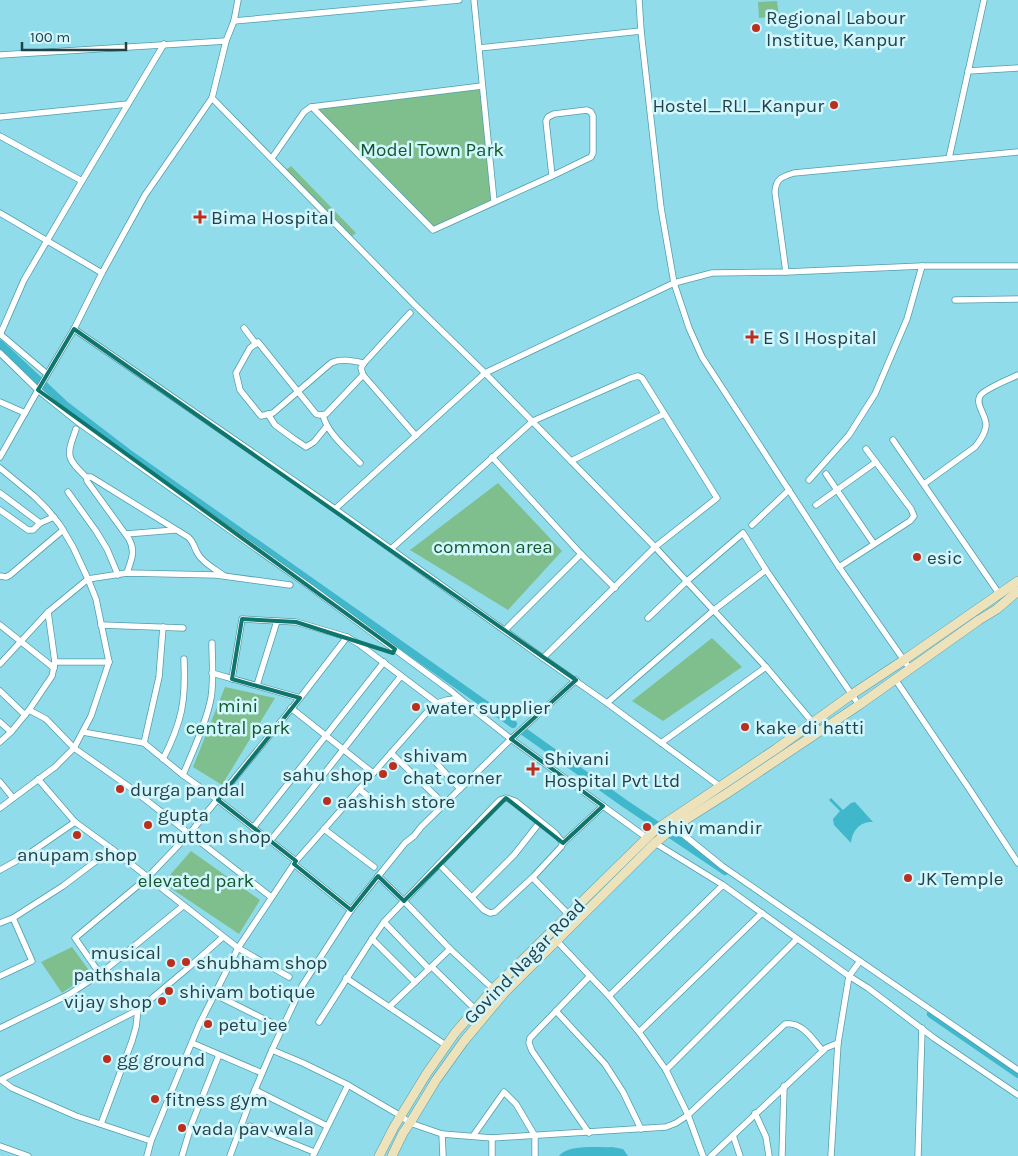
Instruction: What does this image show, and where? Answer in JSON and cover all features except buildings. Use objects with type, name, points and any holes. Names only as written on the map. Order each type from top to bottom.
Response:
[{"type":"main road","points":[[670,827],[720,786],[1018,581]]},
{"type":"main road","points":[[1000,594],[1018,590]]},
{"type":"main road","points":[[655,837],[726,794],[859,705],[1002,605],[1018,590]]},
{"type":"main road","points":[[1002,605],[1018,599]]},
{"type":"main road","name":"Govind Nagar Road","points":[[379,1156],[394,1127],[427,1073],[455,1033],[492,989],[568,914],[655,837]]},
{"type":"main road","name":"Govind Nagar Road","points":[[392,1156],[403,1133],[436,1080],[464,1041],[502,996],[655,837]]},
{"type":"street","points":[[0,457],[74,329],[145,195],[212,98],[226,41],[234,21],[238,0]]},
{"type":"street","points":[[234,21],[459,0]]},
{"type":"street","points":[[474,0],[494,201]]},
{"type":"street","points":[[639,0],[660,208],[674,284],[689,328],[702,357],[839,567],[910,669]]},
{"type":"street","points":[[949,158],[984,0]]},
{"type":"street","points":[[479,48],[641,31]]},
{"type":"street","points":[[0,55],[226,41]]},
{"type":"street","points":[[47,374],[0,334],[24,280],[46,241],[164,44]]},
{"type":"street","points":[[968,72],[1018,68]]},
{"type":"street","points":[[272,158],[304,112],[311,107],[482,86]]},
{"type":"street","points":[[212,98],[415,305],[486,373],[655,547],[766,667],[820,731]]},
{"type":"street","points":[[0,117],[128,104]]},
{"type":"street","points":[[311,107],[433,230],[552,176],[591,157],[593,116],[591,112],[587,110],[554,114],[546,120],[552,176]]},
{"type":"street","points":[[0,136],[82,181]]},
{"type":"street","points":[[786,272],[775,192],[775,185],[779,179],[794,173],[1018,152]]},
{"type":"street","points":[[0,213],[102,273]]},
{"type":"street","points":[[809,480],[849,435],[876,394],[907,319],[922,266]]},
{"type":"street","points":[[335,509],[486,373],[674,284],[712,273],[922,266],[1018,266]]},
{"type":"street","points":[[955,300],[1018,299]]},
{"type":"street","points":[[410,313],[361,368],[363,374],[416,436]]},
{"type":"street","points":[[244,328],[256,344]]},
{"type":"street","points":[[74,329],[335,509],[576,680],[720,786],[726,794]]},
{"type":"street","points":[[363,374],[326,414],[320,416],[316,414],[298,392],[258,342],[250,348],[236,373],[240,390],[262,416],[273,413],[298,392],[331,363],[336,360],[364,363]]},
{"type":"street","points":[[0,355],[79,422],[451,690],[511,739],[602,806],[655,837],[1018,1095]]},
{"type":"street","points":[[924,484],[975,447],[979,442],[986,426],[979,403],[980,396],[985,391],[1018,375]]},
{"type":"street","points":[[391,549],[532,421],[631,378],[638,376],[642,378],[717,498],[655,547],[543,658]]},
{"type":"street","points":[[0,402],[25,413]]},
{"type":"street","points":[[268,414],[275,425],[306,447],[314,442],[327,426]]},
{"type":"street","points":[[571,461],[664,414]]},
{"type":"street","points":[[323,415],[327,426],[360,463]]},
{"type":"street","points":[[76,429],[70,446],[70,458],[73,464],[87,478],[87,481],[132,544],[134,550],[127,573]]},
{"type":"street","points":[[894,440],[1000,594]]},
{"type":"street","points":[[839,567],[913,519],[914,516],[911,509],[866,449]]},
{"type":"street","points":[[492,457],[581,554],[615,588]]},
{"type":"street","points":[[816,505],[876,462]]},
{"type":"street","points":[[0,468],[34,496],[54,517],[73,547],[96,599],[109,662],[91,716],[74,748],[55,766],[0,808]]},
{"type":"street","points":[[826,474],[874,544]]},
{"type":"street","points":[[87,478],[91,477],[192,540],[200,557],[225,577]]},
{"type":"street","points":[[752,526],[789,490]]},
{"type":"street","points":[[68,492],[107,549],[118,575]]},
{"type":"street","points":[[0,493],[40,523]]},
{"type":"street","points":[[0,510],[28,530],[33,530],[40,523],[54,517]]},
{"type":"street","points":[[0,576],[6,577],[10,575],[63,530]]},
{"type":"street","points":[[126,534],[176,530]]},
{"type":"street","points":[[648,618],[687,581],[743,533],[766,570],[859,705]]},
{"type":"street","points":[[505,630],[581,554]]},
{"type":"street","points":[[607,703],[714,610],[766,570]]},
{"type":"street","points":[[0,664],[48,612],[88,580],[127,573],[225,577],[290,585]]},
{"type":"street","points":[[0,742],[12,732],[27,713],[52,676],[54,665],[48,612]]},
{"type":"street","points":[[232,679],[242,619],[296,622],[347,637],[384,662],[437,703]]},
{"type":"street","points":[[257,686],[278,621]]},
{"type":"street","points":[[0,625],[20,642],[54,665],[109,662]]},
{"type":"street","points":[[101,626],[184,628]]},
{"type":"street","points":[[144,743],[158,676],[163,627]]},
{"type":"street","points":[[100,974],[75,938],[147,878],[190,834],[347,637]]},
{"type":"street","points":[[183,775],[211,698],[212,643]]},
{"type":"street","points":[[163,759],[180,718],[185,691],[184,659]]},
{"type":"street","points":[[254,828],[384,662]]},
{"type":"street","points":[[661,743],[766,667]]},
{"type":"street","points":[[212,673],[300,698]]},
{"type":"street","points":[[270,841],[401,676]]},
{"type":"street","points":[[895,679],[1018,863]]},
{"type":"street","points":[[230,1156],[262,1073],[302,986],[352,910],[405,844],[511,739],[576,680]]},
{"type":"street","points":[[0,691],[27,713],[46,719],[74,748],[128,786],[271,897]]},
{"type":"street","points":[[147,1156],[151,1141],[199,1025],[238,948],[271,897],[295,863],[428,711],[437,703],[447,700],[464,702]]},
{"type":"street","points":[[291,708],[373,773]]},
{"type":"street","points":[[0,722],[12,732]]},
{"type":"street","points":[[83,732],[144,743],[254,828],[352,910]]},
{"type":"street","points":[[391,753],[444,804]]},
{"type":"street","points":[[429,755],[460,789]]},
{"type":"street","points":[[38,779],[75,822],[238,948],[289,977]]},
{"type":"street","points":[[0,782],[13,798]]},
{"type":"street","points":[[359,789],[380,806]]},
{"type":"street","points":[[319,1022],[384,922],[500,800],[506,798],[515,801],[555,833],[563,843]]},
{"type":"street","points":[[439,864],[484,910],[490,913],[495,912],[532,878],[558,851],[563,843],[602,806]]},
{"type":"street","points":[[0,870],[75,822]]},
{"type":"street","points":[[472,897],[514,856],[540,822]]},
{"type":"street","points":[[670,827],[713,860],[1018,1070]]},
{"type":"street","points":[[324,829],[374,867]]},
{"type":"street","points":[[0,923],[13,918],[63,886],[112,849]]},
{"type":"street","points":[[378,876],[450,949],[492,989],[502,996]]},
{"type":"street","points":[[532,878],[568,914]]},
{"type":"street","points":[[609,996],[723,885]]},
{"type":"street","points":[[0,1028],[68,995],[100,974],[183,906]]},
{"type":"street","points":[[639,1032],[762,912]]},
{"type":"street","points":[[0,976],[32,960],[13,918]]},
{"type":"street","points":[[384,922],[475,1009]]},
{"type":"street","points":[[151,1141],[76,1116],[12,1088],[0,1080],[138,1010],[223,937]]},
{"type":"street","points":[[372,939],[415,982]]},
{"type":"street","points":[[666,1070],[798,939]]},
{"type":"street","points":[[557,941],[609,996],[639,1032],[666,1070],[688,1115],[703,1156]]},
{"type":"street","points":[[389,1007],[450,949]]},
{"type":"street","points":[[831,1156],[838,1043],[849,976],[860,961]]},
{"type":"street","points":[[589,1132],[532,1051],[529,1043],[530,1038],[590,976]]},
{"type":"street","points":[[346,978],[447,1046]]},
{"type":"street","points":[[214,994],[272,1023]]},
{"type":"street","points":[[101,1124],[132,1041],[138,1010]]},
{"type":"street","points":[[556,1011],[605,1064],[624,1092],[641,1129]]},
{"type":"street","points":[[272,1050],[304,1063],[348,1085],[410,1123],[442,1134],[492,1138],[666,1127],[688,1115],[785,1024],[794,1024],[802,1028],[823,1051]]},
{"type":"street","points":[[918,1156],[922,1028]]},
{"type":"street","points":[[192,1043],[262,1073]]},
{"type":"street","points":[[711,1156],[826,1048],[838,1043]]},
{"type":"street","points":[[182,1156],[192,1124],[219,1054]]},
{"type":"street","points":[[250,1126],[314,1154],[348,1085]]},
{"type":"street","points":[[782,1156],[784,1086]]},
{"type":"street","points":[[255,1090],[327,1126]]},
{"type":"street","points":[[473,1136],[504,1092],[516,1104],[535,1136],[535,1156]]},
{"type":"street","points":[[755,1113],[766,1137],[769,1156]]},
{"type":"street","points":[[442,1134],[443,1156]]},
{"type":"street","points":[[733,1135],[740,1156]]},
{"type":"street","points":[[492,1138],[492,1156]]},
{"type":"street","points":[[0,1146],[28,1156]]},
{"type":"highlighted area","points":[[74,329],[576,680],[511,739],[603,806],[563,843],[506,798],[404,901],[378,876],[351,910],[294,864],[296,861],[218,800],[300,698],[232,679],[242,619],[296,622],[393,653],[395,649],[38,390]]},
{"type":"green space","points":[[777,1],[779,16],[759,18],[758,2]]},
{"type":"green space","name":"Model Town Park","points":[[482,86],[494,201],[433,230],[313,108]]},
{"type":"green space","points":[[291,166],[356,233],[351,237],[286,170]]},
{"type":"green space","name":"common area","points":[[498,483],[562,551],[508,610],[410,550]]},
{"type":"green space","points":[[712,638],[742,667],[663,721],[632,701]]},
{"type":"green space","name":"mini central park","points":[[225,687],[275,698],[222,785],[193,767]]},
{"type":"green space","name":"elevated park","points":[[191,851],[260,900],[239,934],[163,883]]},
{"type":"green space","points":[[72,947],[91,973],[62,993],[41,962]]},
{"type":"water","points":[[831,798],[843,810],[855,802],[873,822],[861,825],[855,831],[851,843],[834,825],[833,819],[840,811],[829,800]]},
{"type":"water","points":[[612,1147],[623,1149],[628,1156],[559,1156],[563,1152],[576,1148]]},
{"type":"waterway","points":[[0,344],[65,405],[128,453],[513,724]]},
{"type":"waterway","points":[[523,731],[624,803],[725,871]]},
{"type":"waterway","points":[[931,1014],[1018,1074]]},
{"type":"place","name":"Regional Labour Institue, Kanpur","points":[[756,28]]},
{"type":"place","name":"Hostel_RLI_Kanpur","points":[[834,105]]},
{"type":"place","name":"Bima Hospital","points":[[200,217]]},
{"type":"place","name":"E S I Hospital","points":[[752,337]]},
{"type":"place","name":"esic","points":[[917,557]]},
{"type":"place","name":"water supplier","points":[[416,707]]},
{"type":"place","name":"kake di hatti","points":[[745,727]]},
{"type":"place","name":"shivam chat corner","points":[[393,766]]},
{"type":"place","name":"Shivani Hospital Pvt Ltd","points":[[533,769]]},
{"type":"place","name":"sahu shop","points":[[383,774]]},
{"type":"place","name":"durga pandal","points":[[120,789]]},
{"type":"place","name":"aashish store","points":[[327,801]]},
{"type":"place","name":"gupta mutton shop","points":[[148,825]]},
{"type":"place","name":"shiv mandir","points":[[647,827]]},
{"type":"place","name":"anupam shop","points":[[77,835]]},
{"type":"place","name":"JK Temple","points":[[908,878]]},
{"type":"place","name":"shubham shop","points":[[186,962]]},
{"type":"place","name":"musical pathshala","points":[[171,963]]},
{"type":"place","name":"shivam botique","points":[[169,991]]},
{"type":"place","name":"vijay shop","points":[[162,1001]]},
{"type":"place","name":"petu jee","points":[[208,1024]]},
{"type":"place","name":"gg ground","points":[[107,1059]]},
{"type":"place","name":"fitness gym","points":[[155,1099]]},
{"type":"place","name":"vada pav wala","points":[[182,1128]]}]
